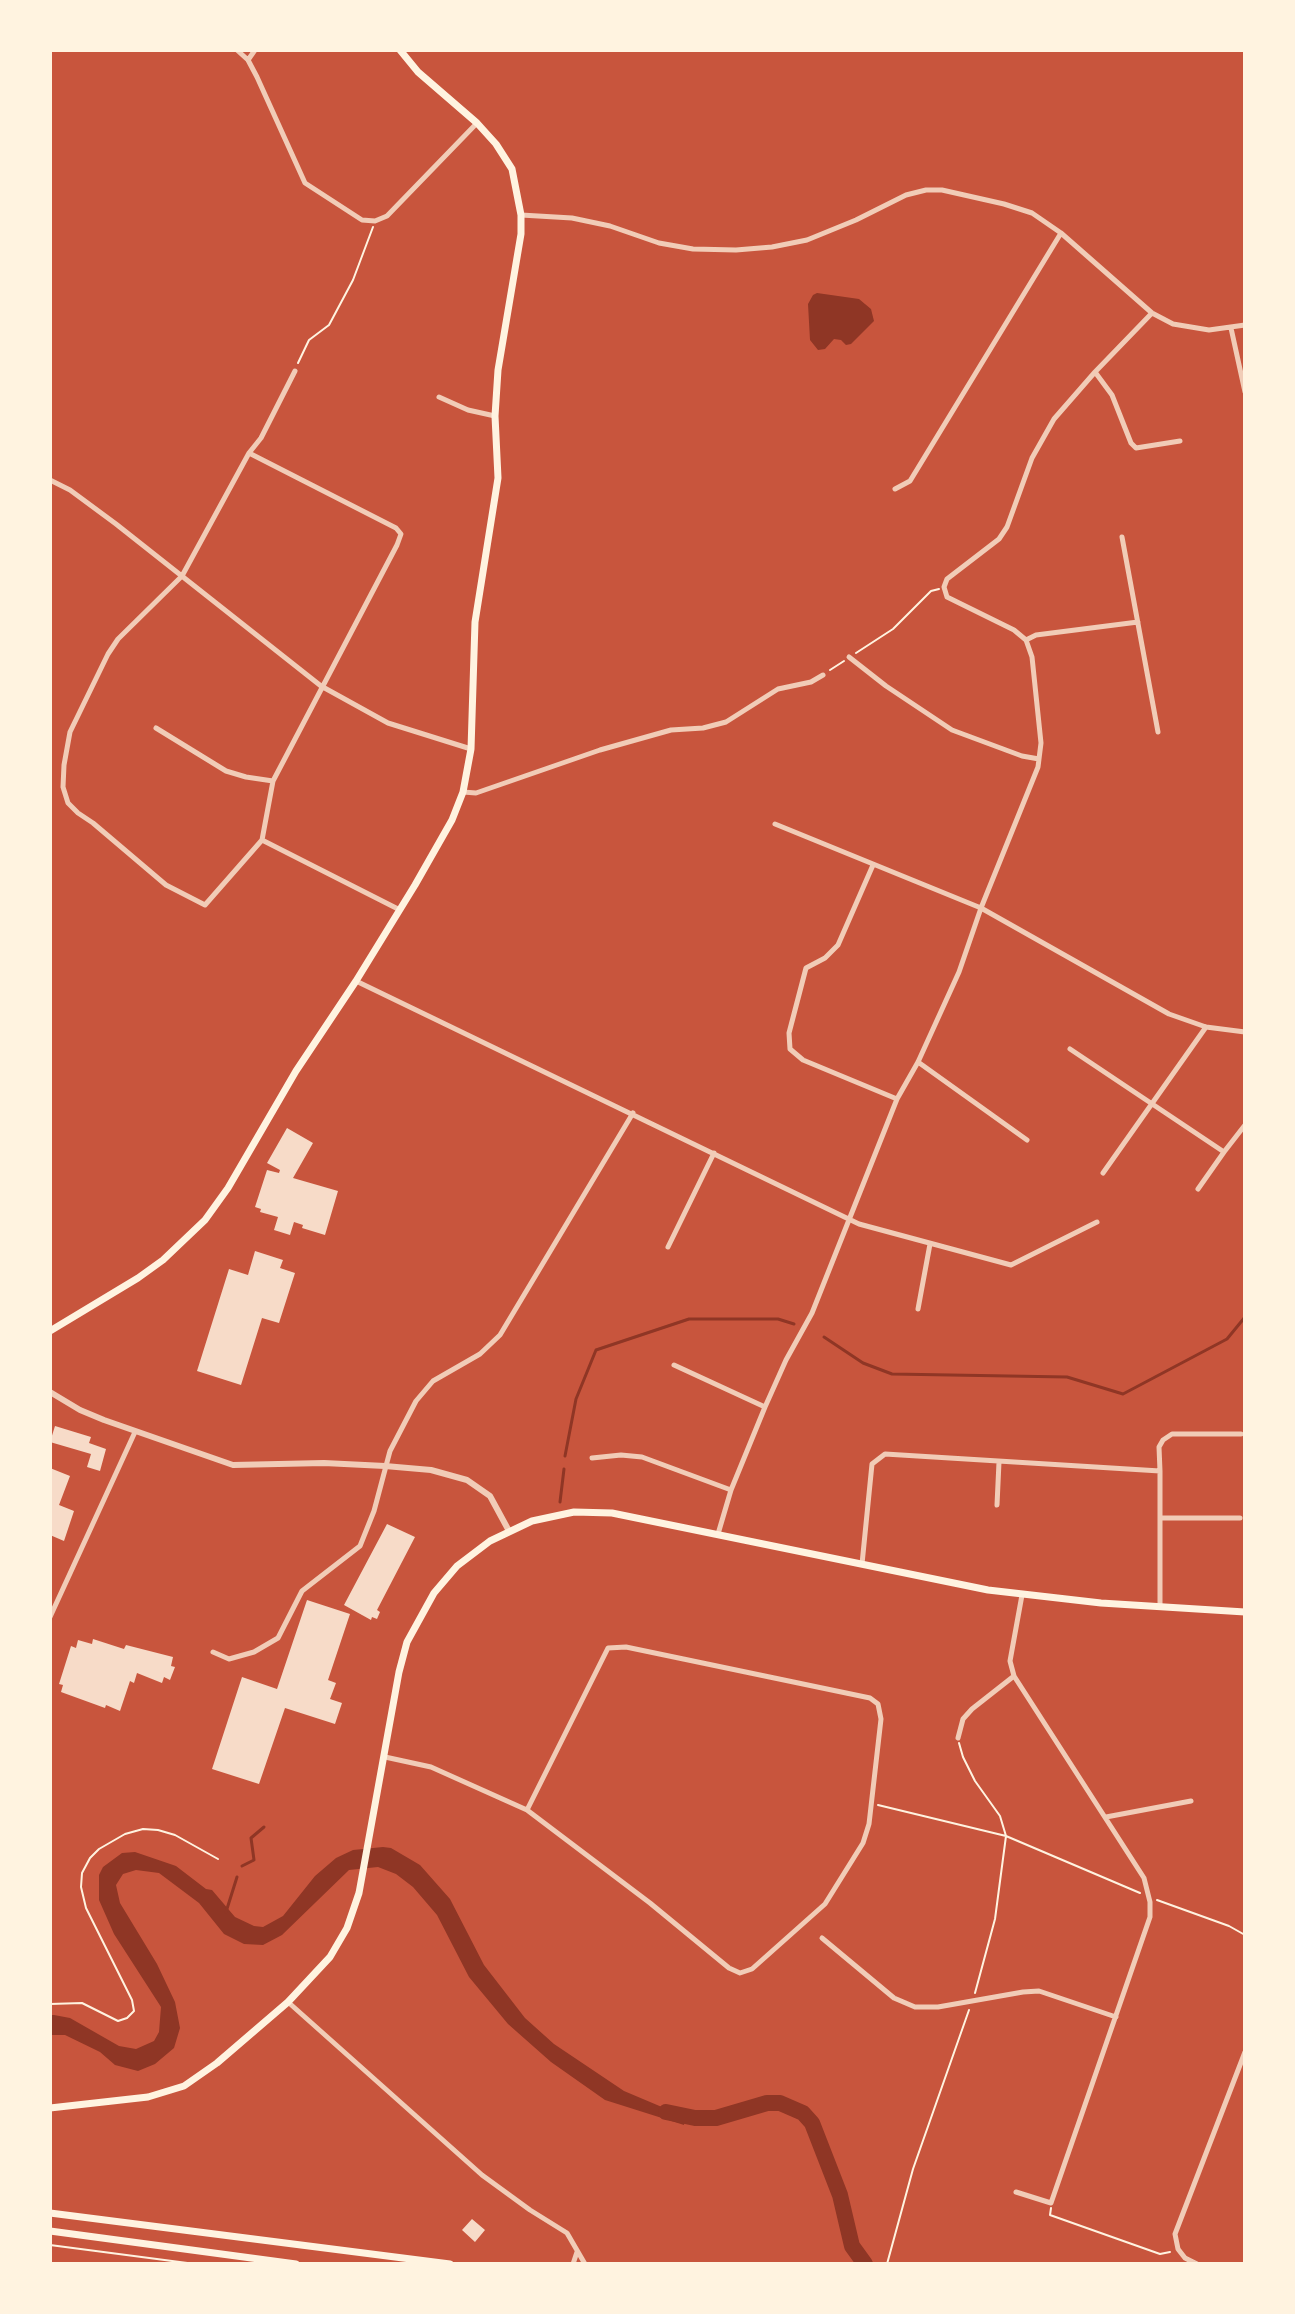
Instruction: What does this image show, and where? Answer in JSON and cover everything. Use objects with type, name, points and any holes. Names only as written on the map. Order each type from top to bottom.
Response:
[{"type":"main road","points":[[50,1331],[138,1278],[195,1232],[228,1188],[296,1071],[415,885],[452,820],[463,792],[471,749],[475,622],[498,478],[495,416],[498,370],[521,234],[521,215],[512,169],[496,144],[477,123],[418,72],[400,50]]},
{"type":"main road","points":[[51,2106],[148,2097],[184,2086],[217,2063],[288,2002],[330,1957],[355,1907],[407,1642],[434,1593],[457,1566],[490,1541],[532,1521],[563,1514],[599,1512],[651,1519],[956,1585],[1022,1595],[1245,1612]]},
{"type":"main road","points":[[50,2213],[450,2264]]},
{"type":"main road","points":[[50,2231],[296,2264]]},
{"type":"street","points":[[237,50],[248,60],[305,183],[362,220],[375,221],[387,216],[477,123]]},
{"type":"street","points":[[248,60],[255,50]]},
{"type":"street","points":[[521,215],[572,218],[610,226],[659,243],[693,249],[736,250],[807,240],[906,195],[942,190],[1032,213],[1061,233],[1152,313],[1173,324],[1191,328],[1245,325]]},
{"type":"street","points":[[895,489],[910,481],[1061,233]]},
{"type":"street","points":[[718,1534],[731,1490],[765,1407],[812,1313],[897,1099],[918,1062],[959,972],[1039,759],[1041,743],[1032,657],[1026,640],[1014,630],[954,602],[947,597],[944,587],[947,579],[987,549],[1007,527],[1042,439],[1061,411],[1095,372],[1152,313]]},
{"type":"street","points":[[1231,328],[1245,392]]},
{"type":"street","points":[[1234,342],[1245,342]]},
{"type":"street","points":[[249,453],[396,528],[401,534],[273,781],[262,840],[205,905],[166,885],[68,803],[63,787],[70,732],[118,639],[182,576],[249,453],[261,438],[295,371]]},
{"type":"street","points":[[1095,372],[1112,395],[1131,443],[1136,448],[1180,441]]},
{"type":"street","points":[[439,397],[468,410],[495,416]]},
{"type":"street","points":[[50,480],[70,490],[321,686],[388,723],[471,749]]},
{"type":"street","points":[[1122,537],[1158,732]]},
{"type":"street","points":[[1026,640],[1036,635],[1138,622]]},
{"type":"street","points":[[849,657],[952,730],[1022,756],[1039,759]]},
{"type":"street","points":[[463,792],[476,793],[587,754],[671,730],[703,728],[726,722],[778,689],[811,682],[823,675]]},
{"type":"street","points":[[156,728],[226,771],[273,781]]},
{"type":"street","points":[[775,824],[981,908],[1169,1014],[1206,1027],[1245,1032]]},
{"type":"street","points":[[262,840],[398,909]]},
{"type":"street","points":[[873,865],[838,945],[825,958],[806,968],[789,1033],[790,1049],[803,1060],[897,1099]]},
{"type":"street","points":[[356,981],[850,1220],[1011,1265],[1097,1222]]},
{"type":"street","points":[[1103,1173],[1206,1027]]},
{"type":"street","points":[[1070,1049],[1224,1152]]},
{"type":"street","points":[[918,1062],[1027,1140]]},
{"type":"street","points":[[213,1652],[229,1659],[254,1652],[278,1638],[302,1591],[360,1546],[397,1436],[423,1391],[433,1381],[490,1347],[500,1335],[633,1113]]},
{"type":"street","points":[[1198,1189],[1245,1125]]},
{"type":"street","points":[[668,1247],[714,1153]]},
{"type":"street","points":[[918,1309],[930,1244]]},
{"type":"street","points":[[674,1365],[765,1407]]},
{"type":"street","points":[[50,1392],[80,1410],[135,1432],[233,1465],[324,1463],[385,1466],[431,1470],[467,1480],[490,1496],[509,1531]]},
{"type":"street","points":[[50,1617],[135,1432]]},
{"type":"street","points":[[1160,1606],[1159,1447],[1172,1434],[1241,1434]]},
{"type":"street","points":[[862,1564],[872,1464],[885,1454],[1160,1471]]},
{"type":"street","points":[[592,1458],[621,1455],[642,1457],[731,1490]]},
{"type":"street","points":[[997,1505],[999,1462]]},
{"type":"street","points":[[1161,1518],[1240,1518]]},
{"type":"street","points":[[1016,2192],[1051,2203],[1150,1917],[1144,1878],[1014,1676],[1010,1661],[1022,1595]]},
{"type":"street","points":[[385,1757],[431,1767],[527,1810],[650,1903],[729,1968],[740,1973],[752,1969],[825,1904],[863,1843],[871,1805],[881,1719],[878,1704],[870,1698],[626,1647],[608,1648],[527,1810]]},
{"type":"street","points":[[958,1738],[963,1719],[972,1709],[1014,1676]]},
{"type":"street","points":[[1106,1817],[1191,1801]]},
{"type":"street","points":[[822,1938],[894,1998],[907,2004],[938,2007],[1039,1991],[1116,2017]]},
{"type":"street","points":[[288,2002],[482,2175],[567,2233],[585,2264]]},
{"type":"street","points":[[1197,2264],[1185,2258],[1178,2249],[1175,2234],[1245,2052]]},
{"type":"street","points":[[573,2264],[577,2251]]},
{"type":"path","points":[[295,371],[309,340],[329,325],[353,280],[375,221]]},
{"type":"path","points":[[823,675],[893,629],[931,591],[944,587]]},
{"type":"path","points":[[887,2264],[913,2169],[973,2000],[995,1919],[1006,1836],[1000,1816],[975,1781],[963,1757],[958,1738]]},
{"type":"path","points":[[871,1805],[1006,1836],[1245,1935]]},
{"type":"path","points":[[50,2004],[82,2003],[118,2021],[134,2011],[132,2000],[86,1908],[81,1887],[82,1873],[99,1849],[125,1834],[143,1829],[158,1830],[175,1835],[218,1859]]},
{"type":"path","points":[[1051,2203],[1050,2215],[1160,2254],[1178,2249]]},
{"type":"path","points":[[50,2245],[195,2264]]},
{"type":"shaded area","points":[[817,293],[859,299],[871,309],[874,321],[851,344],[834,339],[825,349],[818,350],[810,340],[808,304]]},
{"type":"shaded area","points":[[391,1848],[420,1865],[450,1899],[484,1965],[525,2018],[554,2044],[624,2091],[669,2110],[686,2112],[684,2125],[605,2100],[551,2062],[508,2024],[469,1977],[437,1915],[413,1887],[396,1874],[378,1867],[349,1870],[282,1935],[263,1945],[244,1944],[224,1934],[199,1903],[159,1873],[136,1870],[123,1874],[116,1885],[120,1903],[157,1964],[175,2002],[180,2028],[174,2048],[155,2064],[138,2071],[115,2065],[100,2052],[65,2035],[50,2035],[50,2015],[70,2018],[119,2046],[136,2049],[154,2041],[159,2032],[161,2007],[114,1934],[99,1900],[99,1875],[103,1867],[122,1853],[135,1852],[176,1866],[206,1889],[212,1890],[235,1917],[263,1927],[283,1916],[315,1876],[336,1858],[353,1850]]},
{"type":"building","points":[[287,1128],[313,1143],[293,1178],[338,1191],[325,1235],[302,1228],[303,1225],[294,1222],[290,1235],[274,1230],[278,1217],[260,1212],[261,1209],[255,1207],[267,1170],[279,1173],[280,1170],[267,1163]]},
{"type":"building","points":[[255,1251],[283,1260],[280,1268],[295,1273],[279,1323],[262,1318],[241,1385],[197,1371],[229,1269],[248,1275]]},
{"type":"building","points":[[55,1426],[91,1437],[89,1443],[106,1449],[100,1471],[87,1467],[91,1454],[50,1442]]},
{"type":"building","points":[[50,1468],[70,1476],[59,1505],[74,1511],[64,1541],[50,1535]]},
{"type":"building","points":[[387,1524],[415,1537],[377,1610],[380,1612],[377,1619],[372,1617],[371,1620],[344,1605]]},
{"type":"building","points":[[307,1600],[350,1614],[328,1680],[336,1683],[330,1699],[342,1703],[335,1724],[285,1708],[259,1784],[212,1769],[242,1677],[277,1689]]},
{"type":"building","points":[[93,1639],[124,1649],[126,1645],[173,1657],[171,1666],[175,1667],[170,1680],[164,1677],[162,1683],[137,1673],[134,1683],[130,1681],[120,1711],[61,1692],[63,1685],[59,1684],[71,1646],[76,1648],[78,1640],[92,1644]]},
{"type":"building","points":[[472,2219],[485,2230],[475,2242],[462,2230]]},
{"type":"waterway","points":[[824,1337],[863,1363],[892,1374],[1067,1377],[1123,1394],[1227,1339],[1245,1317]]},
{"type":"waterway","points":[[565,1456],[576,1399],[596,1350],[689,1319],[778,1319],[794,1324]]},
{"type":"waterway","points":[[560,1502],[564,1469]]},
{"type":"waterway","points":[[242,1866],[254,1860],[251,1838],[264,1827]]},
{"type":"waterway","points":[[226,1912],[237,1877]]},
{"type":"waterway","points":[[666,2112],[695,2118],[716,2118],[767,2103],[780,2103],[803,2113],[812,2123],[840,2195],[852,2246],[865,2264]]}]
